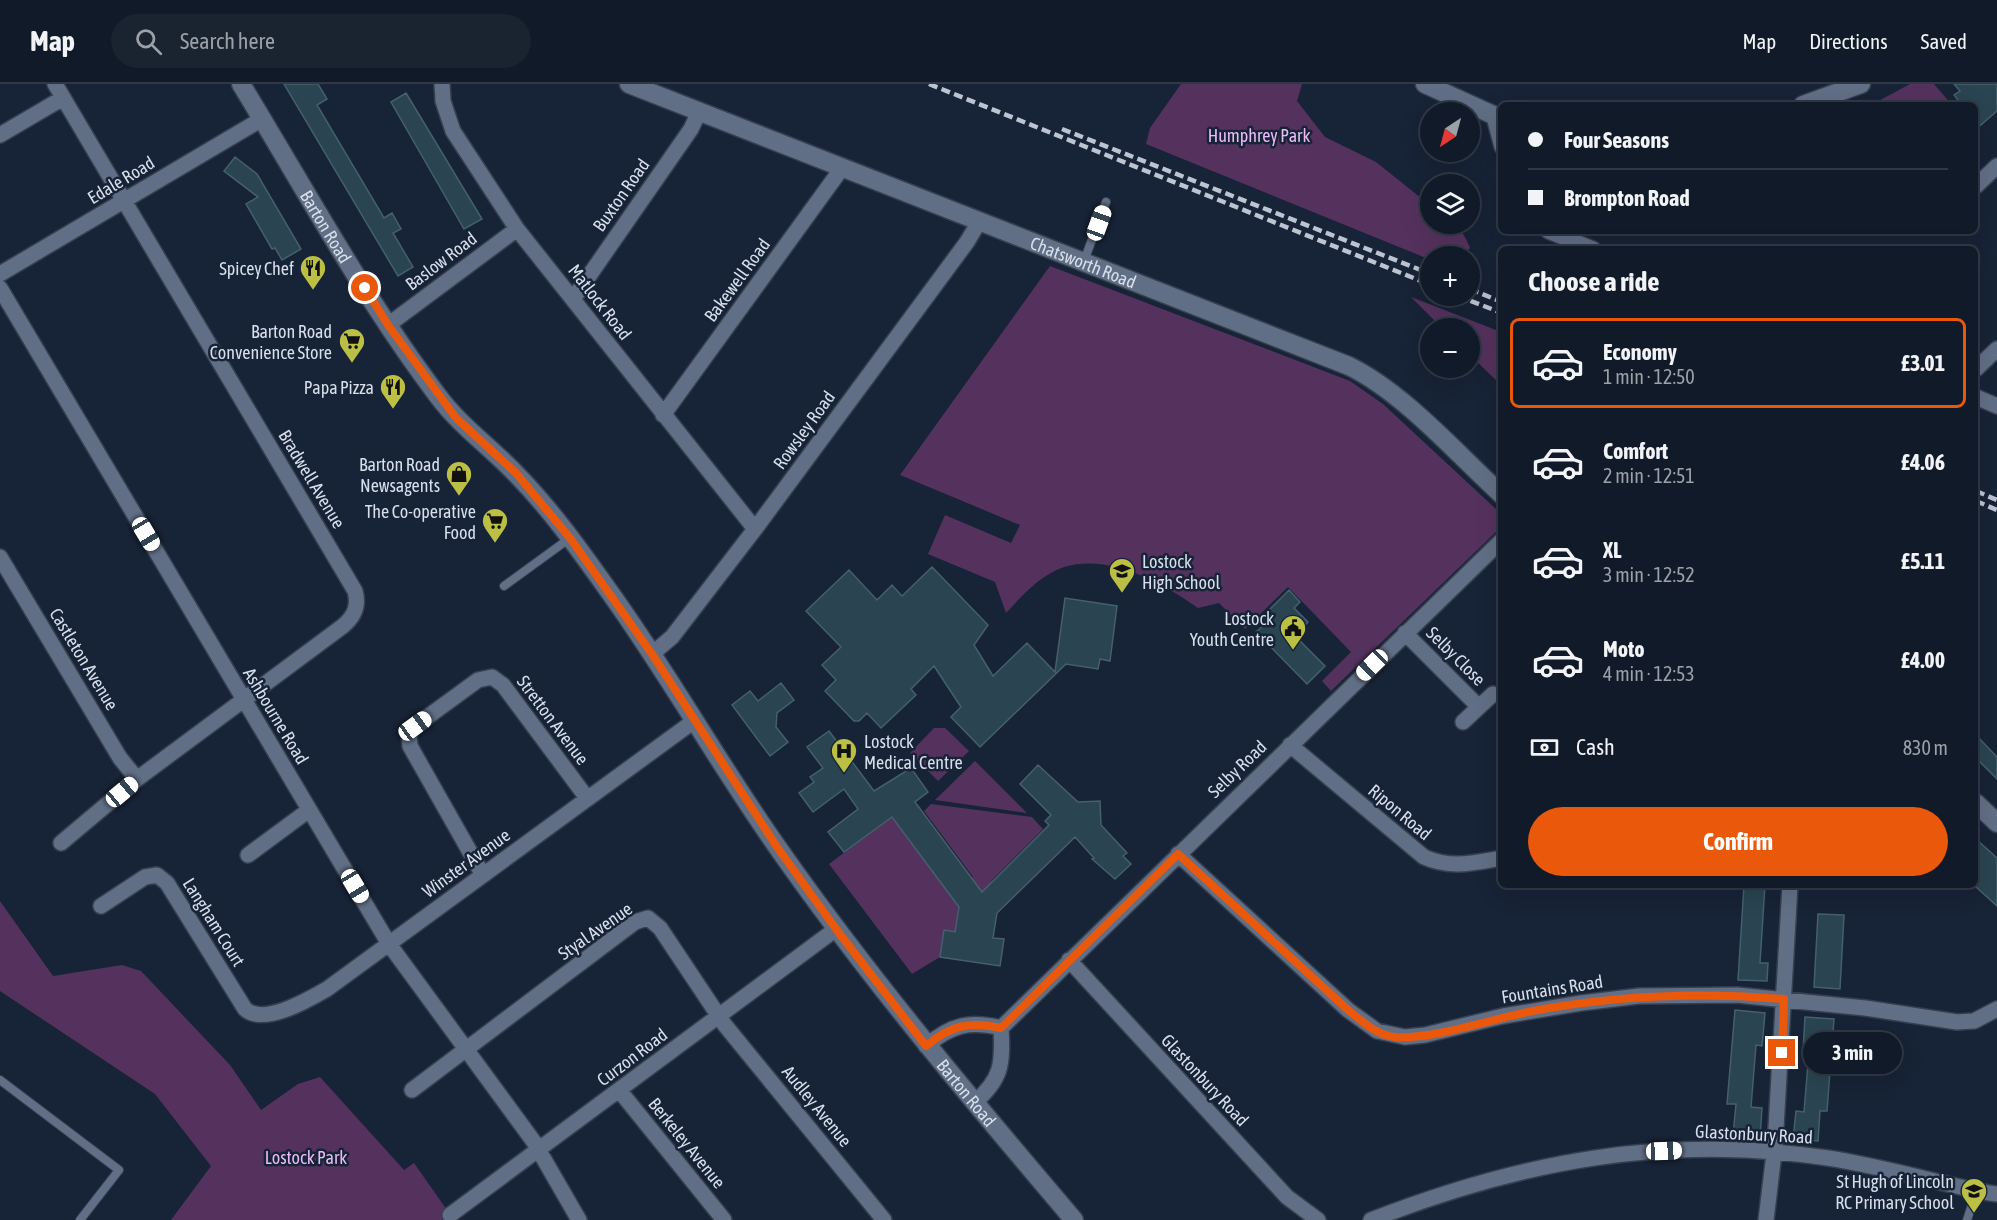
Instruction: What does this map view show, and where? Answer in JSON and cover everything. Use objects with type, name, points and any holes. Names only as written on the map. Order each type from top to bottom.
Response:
[{"type":"street","name":"Bradwell Avenue","points":[[55,84],[356,596],[355,612],[348,622],[137,780],[61,843]]},
{"type":"street","name":"Barton Road","points":[[241,84],[388,325],[456,418],[516,473],[570,538],[652,654],[693,722],[836,929],[926,1046],[1074,1220]]},
{"type":"street","name":"Matlock Road","points":[[442,84],[443,101],[453,130],[517,229],[755,529]]},
{"type":"street","name":"Chatsworth Road","points":[[629,84],[1370,376],[1498,491]]},
{"type":"street","points":[[1811,102],[1861,84]]},
{"type":"street","points":[[1434,86],[1498,118]]},
{"type":"street","points":[[0,135],[63,98]]},
{"type":"street","name":"Buxton Road","points":[[573,299],[691,129],[699,112]]},
{"type":"street","name":"Edale Road","points":[[0,274],[262,119]]},
{"type":"street","points":[[1978,184],[1997,166]]},
{"type":"street","name":"Bakewell Road","points":[[663,415],[842,168]]},
{"type":"street","name":"Rowsley Road","points":[[652,654],[672,637],[755,529],[968,242],[979,222]]},
{"type":"street","name":"Baslow Road","points":[[388,325],[517,229]]},
{"type":"street","points":[[1556,234],[1586,246]]},
{"type":"street","name":"Ashbourne Road","points":[[0,288],[389,944],[537,1151],[579,1220]]},
{"type":"street","points":[[1978,367],[1997,349]]},
{"type":"street","points":[[1978,398],[1997,406]]},
{"type":"street","name":"Selby Road","points":[[1001,1028],[1498,544]]},
{"type":"street","name":"Castleton Avenue","points":[[0,557],[120,758],[137,780]]},
{"type":"street","name":"Selby Close","points":[[1405,633],[1479,707]]},
{"type":"street","name":"Stretton Avenue","points":[[483,874],[410,746],[408,737],[411,730],[441,707],[478,680],[487,677],[496,679],[587,798]]},
{"type":"street","name":"Selby Close","points":[[1463,722],[1493,694]]},
{"type":"street","name":"Winster Avenue","points":[[253,1014],[280,1011],[314,996],[389,944],[693,722]]},
{"type":"street","name":"Ripon Road","points":[[1290,745],[1424,857],[1440,864],[1457,866],[1498,859]]},
{"type":"street","points":[[1978,805],[1997,823]]},
{"type":"street","points":[[248,855],[309,810]]},
{"type":"street","name":"Fountains Road","points":[[1178,854],[1348,1010],[1377,1031],[1392,1036],[1425,1035],[1503,1016],[1639,996],[1737,995],[1957,1022],[1974,1021],[1997,1009]]},
{"type":"street","name":"Langham Court","points":[[101,906],[145,877],[157,875],[163,879],[241,1004],[253,1014]]},
{"type":"street","points":[[1766,1220],[1774,1151],[1790,888]]},
{"type":"street","name":"Styal Avenue","points":[[465,1049],[644,918],[652,919],[660,928],[720,1016]]},
{"type":"street","name":"Curzon Road","points":[[450,1215],[836,929]]},
{"type":"street","name":"Glastonbury Road","points":[[1069,960],[1287,1197],[1318,1220]]},
{"type":"street","name":"Audley Avenue","points":[[720,1016],[885,1220]]},
{"type":"street","points":[[926,1046],[946,1030],[965,1024],[1001,1028],[999,1072],[992,1086],[974,1103]]},
{"type":"street","points":[[412,1090],[465,1049]]},
{"type":"street","name":"Berkeley Avenue","points":[[619,1090],[724,1220]]},
{"type":"street","name":"Glastonbury Road","points":[[1371,1220],[1463,1186],[1522,1170],[1586,1158],[1642,1152],[1708,1149],[1774,1151],[1869,1165],[1997,1194]]},
{"type":"lane","points":[[1084,263],[1106,202]]},
{"type":"lane","points":[[504,586],[570,538]]},
{"type":"lane","points":[[0,1080],[119,1170],[80,1220]]},
{"type":"lane","points":[[1967,1220],[1977,1190]]},
{"type":"green space","name":"Humphrey Park","points":[[1181,84],[1302,84],[1297,101],[1325,137],[1376,162],[1420,197],[1420,234],[1463,234],[1469,246],[1420,246],[1420,256],[1146,144],[1150,128]]},
{"type":"green space","points":[[1910,84],[1934,84],[1949,102],[1877,102]]},
{"type":"green space","points":[[1050,266],[1350,381],[1383,404],[1497,510],[1498,530],[1331,691],[1322,681],[1351,652],[1288,587],[1245,629],[1219,603],[1198,608],[1169,589],[1135,573],[1099,564],[1081,564],[1064,567],[1047,575],[1032,586],[1006,613],[995,582],[928,554],[945,515],[1011,543],[1020,525],[900,475]]},
{"type":"green space","points":[[1411,297],[1420,300],[1420,306]]},
{"type":"green space","points":[[1420,306],[1434,306],[1465,318],[1432,318]]},
{"type":"green space","points":[[1480,324],[1498,331],[1498,382],[1480,365]]},
{"type":"green space","points":[[934,728],[945,728],[969,751],[938,781],[910,753]]},
{"type":"green space","points":[[975,761],[1027,813],[935,800]]},
{"type":"green space","points":[[931,804],[1032,817],[1043,829],[991,881],[996,887],[991,892],[970,890],[965,884],[973,877],[924,811]]},
{"type":"green space","points":[[892,817],[959,907],[955,932],[944,931],[940,957],[912,974],[829,864]]},
{"type":"green space","name":"Lostock Park","points":[[0,901],[53,976],[122,965],[141,971],[230,1065],[261,1110],[298,1084],[320,1077],[404,1170],[414,1163],[454,1220],[171,1220],[211,1166],[155,1094],[0,991]]},
{"type":"building","points":[[284,84],[318,84],[327,99],[317,105],[384,218],[392,213],[401,229],[393,233],[413,267],[398,276]]},
{"type":"building","points":[[1954,84],[1997,84],[1997,111],[1978,127],[1978,102],[1960,102],[1954,95],[1960,91]]},
{"type":"building","points":[[406,93],[482,219],[464,229],[391,102]]},
{"type":"building","points":[[235,157],[257,174],[301,249],[282,260],[275,248],[272,249],[246,204],[258,197],[224,171]]},
{"type":"building","points":[[932,567],[988,625],[974,645],[993,676],[1027,643],[1055,672],[1065,598],[1117,606],[1110,661],[1100,659],[1098,669],[1066,664],[980,747],[951,717],[961,707],[934,666],[911,689],[916,695],[881,728],[867,713],[859,721],[854,721],[825,691],[836,680],[822,665],[841,647],[806,611],[849,570],[877,600],[892,585],[902,596]]},
{"type":"building","name":"Lostock Youth Centre","points":[[1289,590],[1300,602],[1294,608],[1308,622],[1295,636],[1325,666],[1307,684],[1256,632],[1265,624],[1260,619]]},
{"type":"building","points":[[781,683],[794,700],[777,713],[776,727],[788,742],[770,756],[732,705],[750,691],[758,701]]},
{"type":"building","points":[[829,731],[874,791],[911,768],[928,792],[915,802],[982,892],[1049,825],[1045,821],[1051,815],[1020,784],[1038,765],[1078,802],[1100,801],[1101,825],[1127,853],[1123,856],[1131,864],[1115,879],[1092,859],[1094,858],[1075,837],[997,913],[993,938],[1004,939],[1000,966],[940,957],[944,930],[955,932],[959,907],[892,817],[844,852],[828,832],[858,809],[844,789],[813,812],[799,793],[814,782],[810,777],[823,768],[807,747]]},
{"type":"building","points":[[1978,737],[1997,757],[1997,779],[1978,760]]},
{"type":"building","points":[[1978,841],[1997,858],[1997,906],[1977,888]]},
{"type":"building","points":[[1744,888],[1765,888],[1760,963],[1768,963],[1767,981],[1738,980]]},
{"type":"building","points":[[1818,914],[1844,915],[1840,989],[1814,987]]},
{"type":"building","points":[[1735,1010],[1765,1013],[1762,1046],[1756,1045],[1751,1107],[1762,1108],[1760,1138],[1733,1135],[1736,1104],[1727,1104]]},
{"type":"building","points":[[1805,1017],[1834,1019],[1827,1111],[1820,1111],[1818,1141],[1793,1139],[1796,1111],[1804,1112],[1809,1051],[1803,1051]]},
{"type":"railway","points":[[929,84],[1420,281]]},
{"type":"railway","points":[[1062,129],[1420,270]]},
{"type":"railway","points":[[1480,293],[1498,300]]},
{"type":"railway","points":[[1480,304],[1498,311]]},
{"type":"railway","points":[[1978,492],[1997,500]]},
{"type":"railway","points":[[1978,502],[1997,510]]},
{"type":"place","name":"Spicey Chef","points":[[313,291]]},
{"type":"place","name":"Barton Road Convenience Store","points":[[352,364]]},
{"type":"place","name":"Papa Pizza","points":[[393,410]]},
{"type":"place","name":"Barton Road Newsagents","points":[[459,497]]},
{"type":"place","name":"The Co-operative Food","points":[[495,544]]},
{"type":"place","name":"Lostock High School","points":[[1122,594]]},
{"type":"place","name":"Lostock Youth Centre","points":[[1293,651]]},
{"type":"place","name":"Lostock Medical Centre","points":[[844,774]]},
{"type":"place","name":"St Hugh of Lincoln RC Primary School","points":[[1974,1214]]},
{"type":"route","points":[[365,288],[437,395],[472,435],[516,473],[543,502],[570,538],[652,654],[693,722],[777,847],[880,988],[926,1046],[946,1030],[965,1024],[976,1023],[1001,1028],[1178,854],[1348,1010],[1365,1024],[1392,1036],[1425,1035],[1503,1016],[1639,996],[1737,995],[1784,999],[1782,1053]]}]
